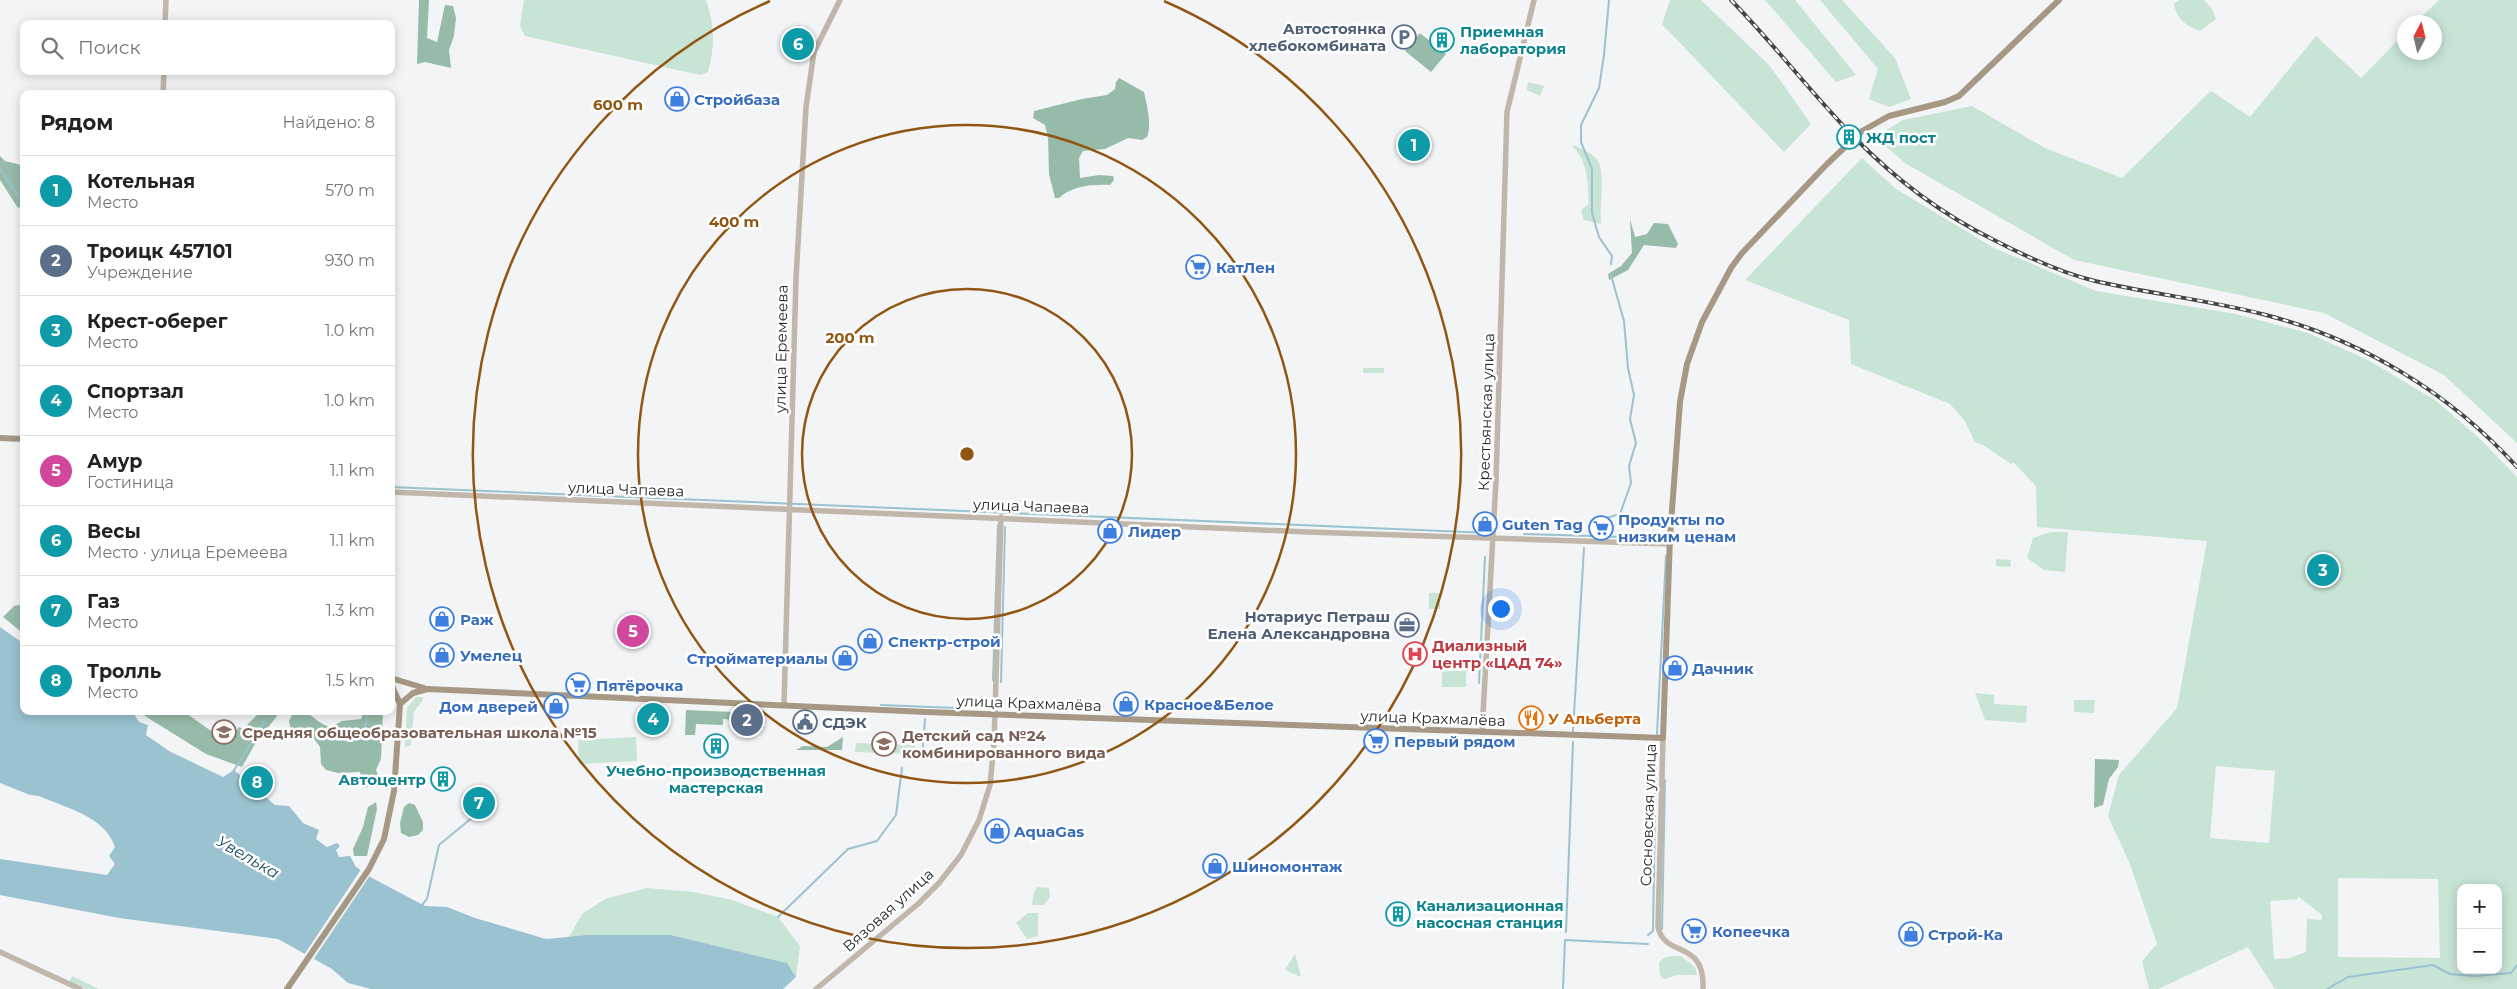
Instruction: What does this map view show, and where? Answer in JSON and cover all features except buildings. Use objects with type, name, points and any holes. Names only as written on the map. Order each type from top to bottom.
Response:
[{"type":"main road","name":"Сосновская улица","points":[[1663,738],[1670,544],[1680,402],[1687,364],[1702,322],[1731,268],[1742,253],[1856,136],[1869,125],[1889,116],[1945,102],[1959,96],[1970,88],[2059,0]]},
{"type":"main road","points":[[0,438],[20,439]]},
{"type":"main road","points":[[395,679],[428,689]]},
{"type":"main road","name":"улица Крахмалёва","points":[[400,704],[413,693],[428,689],[995,714],[1663,738]]},
{"type":"main road","points":[[287,989],[369,869],[384,839],[391,809],[400,704],[395,693]]},
{"type":"street","points":[[166,0],[166,20]]},
{"type":"street","name":"улица Еремеева","points":[[784,705],[796,278],[808,76],[816,46],[840,0]]},
{"type":"street","name":"Крестьянская улица","points":[[1482,732],[1494,537],[1508,112],[1534,0]]},
{"type":"street","points":[[163,90],[164,75]]},
{"type":"street","name":"улица Чапаева","points":[[395,492],[1001,517],[1308,532],[1670,544]]},
{"type":"street","name":"Вязовая улица","points":[[816,989],[918,904],[939,883],[961,855],[979,820],[986,800],[992,769],[1001,517]]},
{"type":"street","name":"Сосновская улица","points":[[1663,738],[1658,923],[1663,937],[1672,945],[1696,958],[1703,974],[1703,989]]},
{"type":"street","points":[[0,952],[80,989]]},
{"type":"green space","points":[[419,0],[429,0],[427,38],[437,42],[445,5],[453,6],[456,18],[454,36],[449,50],[451,68],[425,62],[417,64]]},
{"type":"green space","points":[[524,0],[706,0],[713,36],[708,72],[700,75],[525,36],[520,26]]},
{"type":"green space","points":[[1670,0],[1701,0],[1770,66],[1811,124],[1784,152],[1662,24]]},
{"type":"green space","points":[[1765,0],[1795,0],[1856,75],[1836,82]]},
{"type":"green space","points":[[1820,0],[1842,0],[1895,58],[1911,99],[1889,107],[1869,99],[1878,69]]},
{"type":"green space","points":[[2179,0],[2204,0],[2212,9],[2216,19],[2200,31],[2191,27],[2177,14],[2174,4]]},
{"type":"green space","points":[[2439,0],[2517,0],[2517,443],[2444,375],[2324,313],[2074,260],[1905,163],[1875,137],[1903,120],[1972,106],[2045,148],[2122,178],[2211,91],[2250,117],[2316,36],[2361,78],[2397,41],[2397,60],[2442,60],[2442,15],[2423,15]]},
{"type":"green space","points":[[1420,33],[1446,54],[1431,72],[1405,51]]},
{"type":"green space","points":[[1119,78],[1144,92],[1149,121],[1147,137],[1142,140],[1128,138],[1105,149],[1083,151],[1079,158],[1080,178],[1099,175],[1113,176],[1114,180],[1110,185],[1076,188],[1059,198],[1055,198],[1049,174],[1048,137],[1045,125],[1033,118],[1034,111],[1107,95],[1115,89]]},
{"type":"green space","points":[[1528,82],[1544,86],[1540,96],[1527,90]]},
{"type":"green space","points":[[1574,145],[1593,155],[1599,162],[1602,178],[1601,224],[1584,220],[1581,210],[1589,204],[1587,181],[1582,159],[1573,147]]},
{"type":"green space","points":[[0,156],[5,161],[20,165],[20,207],[18,208],[0,180]]},
{"type":"green space","points":[[1862,158],[1896,189],[1994,248],[2096,291],[2236,314],[2308,333],[2368,360],[2435,400],[2479,438],[2517,477],[2517,989],[2275,989],[2248,947],[2158,989],[2149,989],[2142,961],[2157,944],[2130,864],[2108,816],[2119,775],[2177,708],[2207,541],[2037,527],[2036,486],[2013,462],[2011,464],[1983,445],[1975,442],[1965,421],[1950,404],[1851,364],[1849,320],[1745,280]],"holes":[[[2216,766],[2275,771],[2269,843],[2210,838]],[[2338,878],[2438,879],[2440,958],[2338,957]],[[2298,896],[2322,915],[2322,920],[2307,919],[2306,952],[2290,958],[2274,959],[2270,901],[2298,899]]]},
{"type":"green space","points":[[1630,219],[1635,237],[1647,234],[1654,223],[1668,224],[1678,244],[1676,248],[1644,245],[1628,270],[1609,280],[1608,274],[1621,266],[1632,253]]},
{"type":"green space","points":[[1363,368],[1384,368],[1384,373],[1363,373]]},
{"type":"green space","points":[[2051,532],[2068,532],[2065,572],[2044,570],[2027,558],[2033,538]]},
{"type":"green space","points":[[1996,559],[2011,560],[2010,567],[1996,566]]},
{"type":"green space","points":[[1429,593],[1440,593],[1440,609],[1429,609]]},
{"type":"green space","points":[[20,605],[20,631],[3,617],[14,606]]},
{"type":"green space","points":[[1442,671],[1466,671],[1466,687],[1442,687]]},
{"type":"green space","points":[[1975,693],[1994,695],[1994,704],[2027,706],[2026,723],[1985,720]]},
{"type":"green space","points":[[416,697],[423,697],[422,702],[414,711],[411,745],[405,747],[407,708]]},
{"type":"green space","points":[[2074,700],[2095,700],[2094,713],[2074,712]]},
{"type":"green space","points":[[686,710],[734,712],[734,720],[723,719],[723,725],[696,724],[695,735],[685,735]]},
{"type":"green space","points":[[189,715],[228,743],[239,727],[243,729],[257,715],[278,715],[255,744],[242,767],[206,754],[145,716]]},
{"type":"green space","points":[[292,715],[310,715],[331,727],[342,721],[361,719],[362,715],[383,715],[381,759],[376,770],[381,783],[364,788],[360,772],[338,773],[326,770],[321,764],[320,747],[310,733],[291,730],[289,721]]},
{"type":"green space","points":[[636,737],[637,761],[579,764],[578,740]]},
{"type":"green space","points":[[843,737],[842,750],[796,750],[803,746],[827,747]]},
{"type":"green space","points":[[856,743],[915,745],[915,754],[855,752]]},
{"type":"green space","points":[[2095,759],[2119,760],[2118,767],[2109,779],[2103,805],[2094,808]]},
{"type":"green space","points":[[376,802],[377,809],[367,856],[354,856],[353,849],[363,827],[368,807]]},
{"type":"green space","points":[[409,803],[415,805],[423,822],[423,830],[418,835],[409,837],[401,833],[400,823],[404,807]]},
{"type":"green space","points":[[1037,887],[1049,888],[1050,897],[1044,905],[1032,905],[1034,892]]},
{"type":"green space","points":[[647,888],[693,892],[732,900],[778,917],[800,946],[796,977],[787,963],[671,935],[569,937],[582,914],[605,899]]},
{"type":"green space","points":[[1028,913],[1038,913],[1038,936],[1027,939],[1016,923]]},
{"type":"green space","points":[[1295,954],[1301,977],[1285,970]]},
{"type":"green space","points":[[1671,956],[1681,956],[1695,967],[1697,975],[1677,975],[1664,979],[1660,975],[1659,963],[1661,960]]},
{"type":"green space","points":[[72,976],[99,989],[85,989],[69,982]]},
{"type":"water","name":"Увелька","points":[[0,627],[20,641],[20,715],[135,715],[139,722],[148,725],[146,735],[169,751],[223,777],[234,770],[275,805],[289,806],[303,823],[319,830],[316,839],[327,847],[337,843],[340,846],[336,850],[339,857],[350,856],[356,867],[372,878],[425,906],[447,907],[475,918],[546,939],[588,935],[671,935],[787,963],[796,977],[783,989],[371,989],[348,983],[332,969],[278,939],[119,918],[0,895],[0,859],[107,875],[115,864],[109,856],[115,847],[110,836],[94,820],[39,796],[30,795],[0,783]]},
{"type":"pier","points":[[362,868],[371,874],[313,960],[304,955]]},
{"type":"waterway","points":[[1609,0],[1599,88],[1581,125],[1581,142],[1592,169],[1592,213],[1599,237],[1612,256],[1611,264]]},
{"type":"waterway","points":[[0,169],[20,199]]},
{"type":"waterway","points":[[1592,522],[1620,514],[1631,483],[1629,466],[1636,443],[1630,419],[1634,395],[1628,368],[1624,321],[1611,275]]},
{"type":"waterway","points":[[395,487],[1490,533]]},
{"type":"waterway","points":[[993,680],[998,525]]},
{"type":"waterway","points":[[1001,682],[1005,527]]},
{"type":"waterway","points":[[1524,534],[1660,538]]},
{"type":"waterway","points":[[1573,731],[1584,548]]},
{"type":"waterway","points":[[1657,734],[1666,556]]},
{"type":"waterway","points":[[1479,683],[1485,557]]},
{"type":"waterway","points":[[881,705],[956,708]]},
{"type":"waterway","points":[[363,740],[367,715]]},
{"type":"waterway","points":[[233,772],[266,719]]},
{"type":"waterway","points":[[922,759],[925,719]]},
{"type":"waterway","points":[[1566,932],[1573,742]]},
{"type":"waterway","points":[[1648,935],[1653,931],[1656,751]]},
{"type":"waterway","points":[[778,917],[848,849],[877,841],[896,815],[902,768]]},
{"type":"waterway","points":[[1662,929],[1665,780]]},
{"type":"waterway","points":[[421,906],[427,899],[439,845],[485,807]]},
{"type":"waterway","points":[[1563,989],[1565,940],[1648,944]]},
{"type":"waterway","points":[[2327,989],[2348,977],[2433,965],[2450,974],[2475,976],[2511,973],[2517,965]]},
{"type":"railway","points":[[1731,0],[1869,152],[1920,195],[1956,219],[2031,258],[2082,278],[2266,315],[2336,339],[2370,355],[2433,393],[2491,440],[2517,467]]},
{"type":"place","name":"Автостоянка хлебокомбината","points":[[1404,37]]},
{"type":"place","name":"Приемная лаборатория","points":[[1442,40]]},
{"type":"place","name":"Весы","points":[[798,44]]},
{"type":"place","name":"Стройбаза","points":[[677,99]]},
{"type":"place","name":"ЖД пост","points":[[1849,137]]},
{"type":"place","name":"Котельная","points":[[1414,145]]},
{"type":"place","name":"КатЛен","points":[[1198,267]]},
{"type":"place","name":"Guten Tag","points":[[1485,524]]},
{"type":"place","name":"Продукты по низким ценам","points":[[1601,528]]},
{"type":"place","name":"Лидер","points":[[1110,531]]},
{"type":"place","name":"Крест-оберег","points":[[2323,570]]},
{"type":"place","name":"Раж","points":[[442,619]]},
{"type":"place","name":"Нотариус Петраш Елена Александровна","points":[[1407,625]]},
{"type":"place","name":"Амур","points":[[633,631]]},
{"type":"place","name":"Спектр-строй","points":[[870,641]]},
{"type":"place","name":"Диализный центр «ЦАД 74»","points":[[1415,654]]},
{"type":"place","name":"Умелец","points":[[442,655]]},
{"type":"place","name":"Стройматериалы","points":[[845,658]]},
{"type":"place","name":"Дачник","points":[[1675,668]]},
{"type":"place","name":"Пятёрочка","points":[[578,685]]},
{"type":"place","name":"Красное&Белое","points":[[1126,704]]},
{"type":"place","name":"Дом дверей","points":[[556,706]]},
{"type":"place","name":"У Альберта","points":[[1531,718]]},
{"type":"place","name":"Спортзал","points":[[653,719]]},
{"type":"place","name":"Троицк 457101","points":[[747,720]]},
{"type":"place","name":"СДЭК","points":[[805,722]]},
{"type":"place","name":"Средняя общеобразовательная школа №15","points":[[224,732]]},
{"type":"place","name":"Первый рядом","points":[[1376,741]]},
{"type":"place","name":"Детский сад №24 комбинированного вида","points":[[884,744]]},
{"type":"place","name":"Учебно-производственная мастерская","points":[[716,746]]},
{"type":"place","name":"Автоцентр","points":[[443,779]]},
{"type":"place","name":"Тролль","points":[[257,782]]},
{"type":"place","name":"Газ","points":[[479,803]]},
{"type":"place","name":"AquaGas","points":[[997,831]]},
{"type":"place","name":"Шиномонтаж","points":[[1215,866]]},
{"type":"place","name":"Канализационная насосная станция","points":[[1398,914]]},
{"type":"place","name":"Копеечка","points":[[1694,931]]},
{"type":"place","name":"Строй-Ка","points":[[1911,934]]}]
